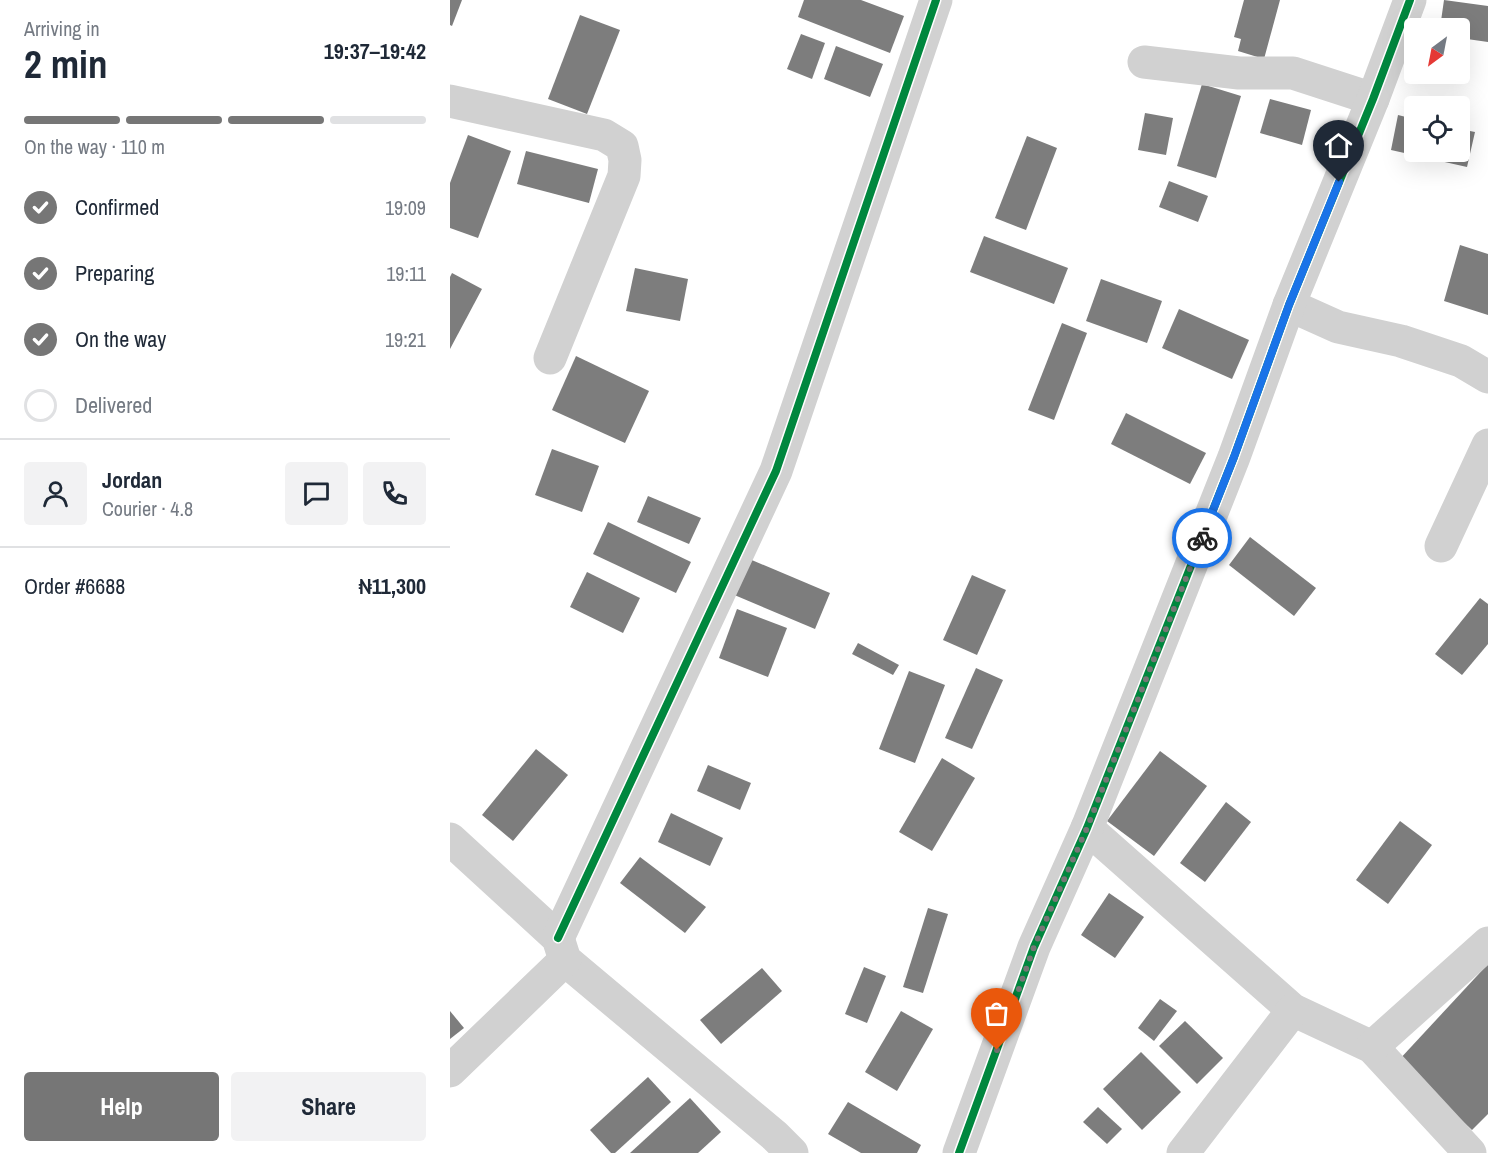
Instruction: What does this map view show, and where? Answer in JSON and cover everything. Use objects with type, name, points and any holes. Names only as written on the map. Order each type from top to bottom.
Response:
[{"type":"street","points":[[450,1071],[562,949],[776,471],[936,0]]},
{"type":"street","points":[[959,1153],[1034,947],[1087,828],[1234,457],[1289,305],[1373,99],[1410,0]]},
{"type":"street","points":[[1144,62],[1239,73],[1293,73],[1373,99]]},
{"type":"street","points":[[450,101],[604,135],[622,146],[625,160],[624,176],[550,358]]},
{"type":"street","points":[[1289,305],[1338,327],[1401,341],[1461,361],[1488,377]]},
{"type":"street","points":[[1441,546],[1488,445]]},
{"type":"street","points":[[1087,828],[1293,1010],[1372,1047],[1470,1153]]},
{"type":"street","points":[[450,839],[562,949],[774,1148]]},
{"type":"street","points":[[1372,1047],[1488,943]]},
{"type":"street","points":[[1183,1153],[1293,1010]]},
{"type":"building","points":[[450,0],[462,0],[452,26],[450,25]]},
{"type":"building","points":[[804,0],[861,0],[904,16],[890,53],[798,17]]},
{"type":"building","points":[[1244,0],[1280,0],[1264,59],[1238,51],[1241,39],[1234,37]]},
{"type":"building","points":[[1444,0],[1488,6],[1488,42],[1470,39],[1470,18],[1441,18]]},
{"type":"building","points":[[580,15],[620,30],[587,114],[548,99]]},
{"type":"building","points":[[801,34],[825,43],[812,79],[787,69]]},
{"type":"building","points":[[836,46],[883,64],[870,97],[824,79]]},
{"type":"building","points":[[1202,84],[1241,96],[1216,178],[1177,166]]},
{"type":"building","points":[[1270,99],[1311,110],[1302,145],[1260,133]]},
{"type":"building","points":[[1145,113],[1173,118],[1166,155],[1138,150]]},
{"type":"building","points":[[1398,115],[1404,116],[1404,153],[1391,150]]},
{"type":"building","points":[[1470,131],[1475,132],[1470,154]]},
{"type":"building","points":[[468,135],[511,151],[478,238],[450,228],[450,183]]},
{"type":"building","points":[[1027,136],[1057,148],[1026,230],[995,218]]},
{"type":"building","points":[[526,151],[598,169],[589,203],[517,184]]},
{"type":"building","points":[[1445,162],[1468,162],[1467,167]]},
{"type":"building","points":[[1169,181],[1208,196],[1198,222],[1159,207]]},
{"type":"building","points":[[984,236],[1068,268],[1054,304],[970,272]]},
{"type":"building","points":[[1460,245],[1488,254],[1488,315],[1444,301]]},
{"type":"building","points":[[635,268],[688,279],[680,321],[626,311]]},
{"type":"building","points":[[452,273],[482,289],[450,349],[450,277]]},
{"type":"building","points":[[1101,279],[1162,301],[1147,343],[1086,321]]},
{"type":"building","points":[[1179,309],[1249,340],[1232,379],[1162,348]]},
{"type":"building","points":[[1062,323],[1087,333],[1054,420],[1028,410]]},
{"type":"building","points":[[576,356],[649,391],[625,443],[552,410]]},
{"type":"building","points":[[1126,413],[1206,453],[1190,484],[1111,444]]},
{"type":"building","points":[[552,449],[599,466],[582,512],[535,495]]},
{"type":"building","points":[[648,496],[701,518],[689,544],[637,522]]},
{"type":"building","points":[[608,522],[691,562],[676,593],[593,554]]},
{"type":"building","points":[[1250,537],[1316,588],[1294,616],[1229,565]]},
{"type":"building","points":[[747,558],[830,593],[815,629],[732,594]]},
{"type":"building","points":[[587,572],[640,598],[623,633],[570,607]]},
{"type":"building","points":[[972,575],[1006,590],[977,655],[943,640]]},
{"type":"building","points":[[1480,598],[1488,604],[1488,644],[1462,675],[1435,654]]},
{"type":"building","points":[[737,609],[787,628],[768,677],[719,658]]},
{"type":"building","points":[[858,643],[899,665],[893,675],[852,654]]},
{"type":"building","points":[[976,668],[1003,680],[972,749],[945,738]]},
{"type":"building","points":[[909,671],[945,685],[915,763],[879,749]]},
{"type":"building","points":[[536,749],[568,775],[513,841],[482,815]]},
{"type":"building","points":[[1160,751],[1207,786],[1154,856],[1107,821]]},
{"type":"building","points":[[942,758],[975,778],[932,851],[899,832]]},
{"type":"building","points":[[708,765],[751,783],[740,810],[697,791]]},
{"type":"building","points":[[1226,802],[1251,822],[1205,882],[1180,863]]},
{"type":"building","points":[[671,813],[723,838],[710,866],[658,842]]},
{"type":"building","points":[[1400,821],[1432,845],[1388,904],[1356,880]]},
{"type":"building","points":[[640,857],[706,907],[685,933],[620,883]]},
{"type":"building","points":[[1109,893],[1144,917],[1115,958],[1081,935]]},
{"type":"building","points":[[928,908],[948,914],[923,993],[903,987]]},
{"type":"building","points":[[1488,964],[1488,1114],[1472,1130],[1398,1061]]},
{"type":"building","points":[[864,967],[886,976],[867,1023],[845,1014]]},
{"type":"building","points":[[762,968],[782,991],[721,1044],[700,1020]]},
{"type":"building","points":[[1160,999],[1177,1011],[1154,1041],[1138,1028]]},
{"type":"building","points":[[450,1011],[464,1028],[450,1039]]},
{"type":"building","points":[[901,1011],[933,1029],[897,1091],[865,1072]]},
{"type":"building","points":[[1185,1021],[1223,1058],[1197,1084],[1159,1046]]},
{"type":"building","points":[[1141,1052],[1181,1092],[1142,1130],[1103,1089]]},
{"type":"building","points":[[648,1077],[671,1102],[615,1153],[611,1153],[590,1130]]},
{"type":"building","points":[[690,1098],[721,1132],[698,1153],[630,1153]]},
{"type":"building","points":[[848,1102],[921,1145],[917,1153],[861,1153],[828,1134]]},
{"type":"building","points":[[1098,1107],[1122,1129],[1107,1144],[1083,1122]]},
{"type":"cycle path","points":[[558,938],[776,471],[936,0]]},
{"type":"cycle path","points":[[959,1153],[1034,947],[1087,828],[1234,457],[1289,305],[1373,99],[1410,0]]},
{"type":"way so far","points":[[997,1050],[1034,947],[1087,828],[1202,538]]},
{"type":"route","points":[[1202,538],[1289,305],[1339,182]]}]
